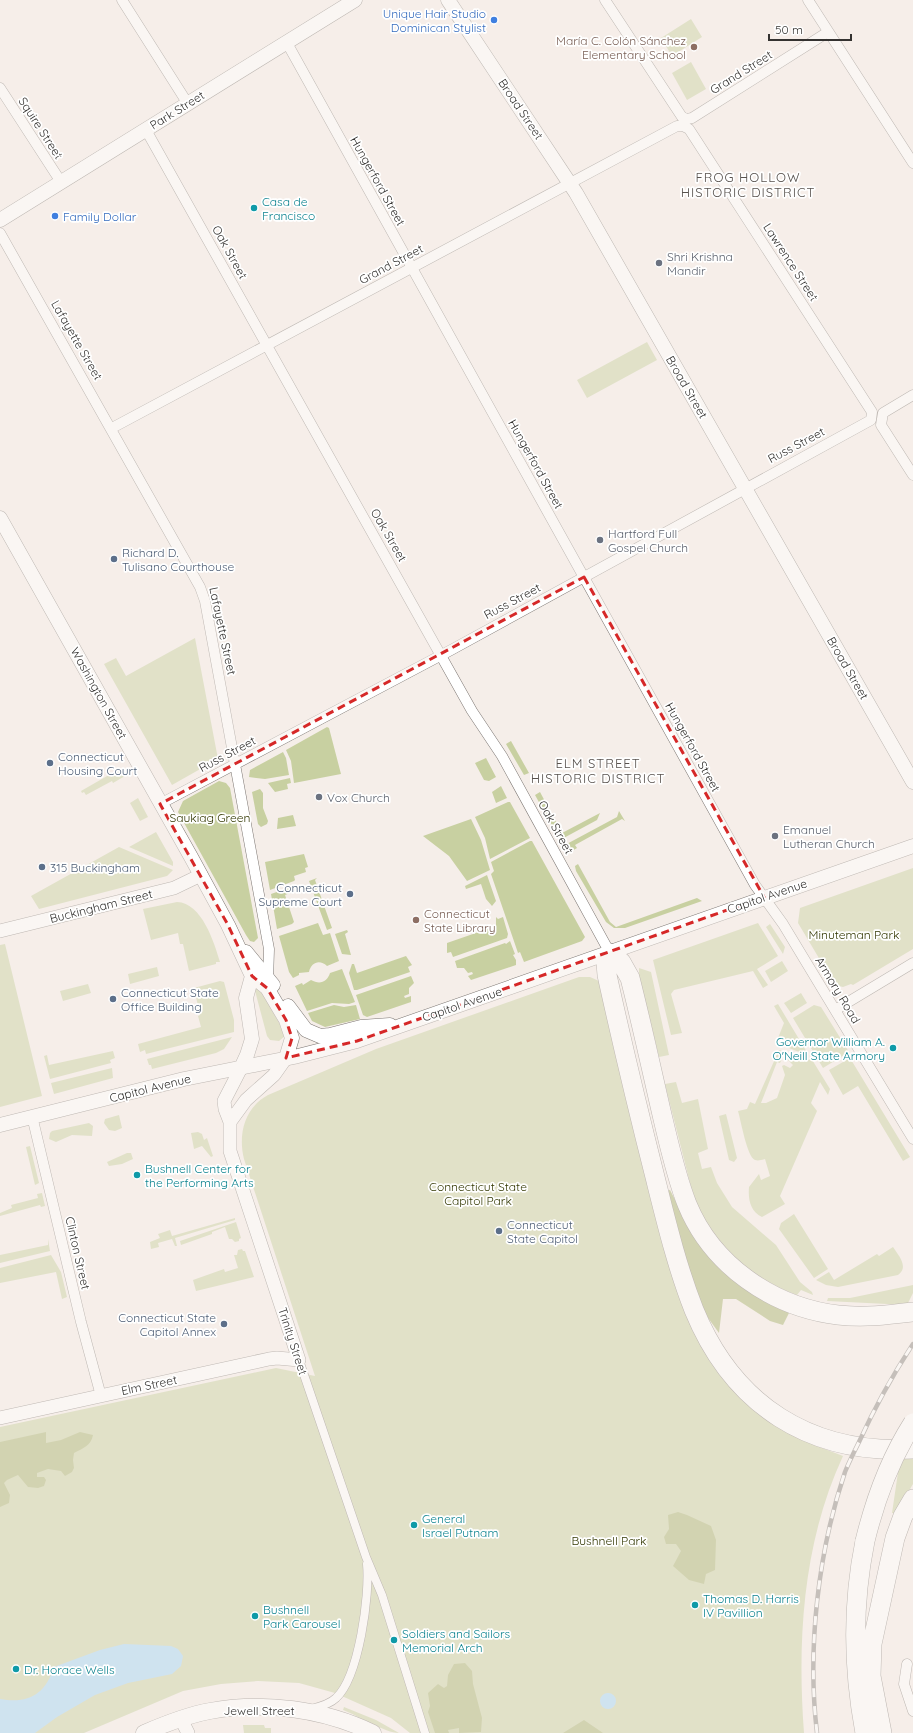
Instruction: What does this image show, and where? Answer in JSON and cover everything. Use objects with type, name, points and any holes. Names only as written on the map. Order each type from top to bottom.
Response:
[{"type":"highway","points":[[913,1312],[867,1316],[831,1314],[787,1301],[757,1286],[734,1269],[714,1248],[698,1226],[687,1204],[673,1160],[630,978],[623,964],[610,953],[606,963],[607,975],[658,1187],[689,1295],[698,1319],[710,1342],[726,1366],[748,1392],[769,1410],[795,1428],[821,1438],[849,1445],[884,1450],[913,1449]]},
{"type":"highway","points":[[865,1733],[858,1683],[855,1631],[857,1590],[865,1541],[875,1505],[887,1473],[913,1423]]},
{"type":"highway","points":[[882,1733],[872,1683],[870,1661],[872,1644],[895,1538],[905,1511],[913,1499]]},
{"type":"main road","name":"Park Street","points":[[0,220],[355,0]]},
{"type":"main road","name":"Broad Street","points":[[448,0],[569,183],[913,782]]},
{"type":"main road","name":"Washington Street","points":[[0,518],[201,875],[252,976],[268,983],[291,1031],[292,1041],[286,1058]]},
{"type":"main road","name":"Capitol Avenue","points":[[0,1125],[184,1079],[342,1046],[913,846]]},
{"type":"main road","points":[[234,938],[306,1030],[314,1034],[330,1035],[369,1026],[402,1025]]},
{"type":"main road","points":[[240,1068],[247,1055],[252,1039],[246,998],[252,976]]},
{"type":"main road","name":"Jewell Street","points":[[144,1733],[184,1726],[210,1711],[237,1708],[286,1708],[307,1711],[350,1723],[373,1733]]},
{"type":"street","points":[[122,0],[188,104]]},
{"type":"street","name":"Lawrence Street","points":[[605,0],[870,409],[871,416]]},
{"type":"street","points":[[808,0],[913,163]]},
{"type":"street","name":"Grand Street","points":[[112,428],[569,183],[685,123],[828,32]]},
{"type":"street","name":"Hungerford Street","points":[[287,42],[755,885],[764,897]]},
{"type":"street","name":"Squire Street","points":[[0,88],[61,182]]},
{"type":"street","name":"Oak Street","points":[[146,130],[472,711],[502,756],[610,953]]},
{"type":"street","name":"Lafayette Street","points":[[0,233],[112,428],[200,587],[223,695],[269,949],[268,983]]},
{"type":"street","points":[[913,395],[883,413],[880,425],[913,475]]},
{"type":"street","name":"Russ Street","points":[[160,804],[584,577],[871,420],[871,416]]},
{"type":"street","name":"Buckingham Street","points":[[0,931],[174,888],[201,875]]},
{"type":"street","name":"Armory Road","points":[[764,897],[780,919],[913,1139]]},
{"type":"street","points":[[835,1010],[913,963]]},
{"type":"street","points":[[230,1122],[246,1100],[274,1074],[286,1058]]},
{"type":"street","name":"Trinity Street","points":[[240,1068],[224,1101],[225,1109],[230,1122],[229,1141],[233,1159],[366,1557],[382,1595],[425,1733]]},
{"type":"street","name":"Clinton Street","points":[[32,1116],[81,1322],[101,1396]]},
{"type":"street","name":"Elm Street","points":[[0,1418],[269,1359],[284,1358],[299,1360]]},
{"type":"street","name":"Trinity Street","points":[[307,1711],[335,1699],[351,1678],[367,1593],[366,1557]]},
{"type":"street","points":[[907,1664],[904,1684],[913,1711]]},
{"type":"highlighted area","points":[[584,577],[764,897],[357,1041],[286,1058],[292,1038],[286,1020],[267,988],[252,976],[228,925],[160,804]]},
{"type":"green space","points":[[691,19],[702,37],[672,56],[661,38]]},
{"type":"green space","points":[[691,62],[706,89],[687,100],[672,73]]},
{"type":"green space","points":[[647,342],[657,360],[587,398],[577,380]]},
{"type":"green space","points":[[195,638],[218,759],[172,785],[104,664],[116,658],[126,676]]},
{"type":"green space","points":[[327,727],[329,728],[341,774],[294,783],[291,761],[286,750]]},
{"type":"green space","points":[[511,741],[529,773],[524,775],[506,744]]},
{"type":"green space","points":[[283,752],[286,758],[289,775],[265,779],[249,777],[250,770]]},
{"type":"green space","points":[[486,758],[496,777],[489,781],[484,780],[475,763]]},
{"type":"green space","points":[[121,768],[125,776],[86,795],[84,792],[82,793],[81,791]]},
{"type":"green space","points":[[290,778],[291,783],[287,784],[288,789],[275,792],[268,783]]},
{"type":"green space","name":"Saukiag Green","points":[[219,781],[226,783],[230,788],[258,938],[254,942],[250,941],[246,935],[178,812],[183,801]]},
{"type":"green space","points":[[501,786],[507,798],[496,803],[492,792]]},
{"type":"green space","points":[[260,789],[263,793],[263,808],[268,821],[267,824],[261,827],[258,824],[252,792]]},
{"type":"green space","points":[[540,792],[562,833],[600,813],[597,820],[560,840],[535,795]]},
{"type":"green space","points":[[138,798],[148,817],[140,821],[130,803]]},
{"type":"green space","points":[[510,802],[530,838],[490,859],[485,838],[475,817]]},
{"type":"green space","points":[[619,811],[625,821],[622,819],[575,845],[577,848],[567,854],[563,846],[617,817]]},
{"type":"green space","points":[[293,815],[296,826],[277,829],[278,818]]},
{"type":"green space","points":[[471,819],[481,840],[490,870],[467,881],[449,856],[423,836]]},
{"type":"green space","points":[[156,832],[173,862],[173,866],[129,847]]},
{"type":"green space","points":[[532,841],[585,937],[582,941],[524,962],[520,952],[518,953],[491,874],[494,871],[491,862]]},
{"type":"green space","points":[[119,847],[173,870],[167,876],[39,909],[31,896]]},
{"type":"green space","points":[[304,854],[308,867],[305,868],[306,872],[294,876],[294,881],[270,890],[265,862]]},
{"type":"green space","points":[[578,864],[610,922],[616,927],[697,898],[702,901],[625,928],[614,928],[606,922],[576,871],[575,866]]},
{"type":"green space","name":"Minuteman Park","points":[[913,868],[913,949],[853,985],[851,984],[843,987],[835,985],[798,923],[800,908]]},
{"type":"green space","points":[[487,875],[496,901],[492,906],[486,899],[481,884],[466,889],[465,886]]},
{"type":"green space","points":[[317,878],[315,880],[332,928],[327,930],[309,881]]},
{"type":"green space","points":[[294,886],[295,891],[285,895],[294,922],[277,929],[271,894]]},
{"type":"green space","points":[[177,902],[186,904],[200,916],[210,934],[220,962],[189,971],[183,944],[180,944],[178,933],[151,940],[143,909]]},
{"type":"green space","points":[[496,917],[498,919],[503,917],[508,934],[507,938],[453,957],[451,952],[447,953],[447,943],[496,926]]},
{"type":"green space","points":[[318,923],[323,935],[330,933],[339,961],[327,966],[319,962],[316,963],[312,966],[309,972],[299,973],[299,975],[293,978],[289,972],[279,936]]},
{"type":"green space","points":[[758,923],[778,956],[757,969],[768,985],[763,988],[753,971],[674,990],[671,994],[682,1033],[671,1035],[653,960]]},
{"type":"green space","points":[[770,924],[785,947],[783,954],[766,927]]},
{"type":"green space","points":[[347,930],[348,932],[345,934],[351,955],[342,954],[335,934]]},
{"type":"green space","points":[[510,941],[515,954],[513,955],[516,960],[516,965],[471,980],[468,976],[473,974],[472,972],[468,973],[464,968],[457,968],[455,961],[505,943],[506,944]]},
{"type":"green space","points":[[5,944],[42,1096],[0,1107],[0,945]]},
{"type":"green space","points":[[406,956],[412,965],[408,967],[410,972],[354,990],[349,973],[352,964],[354,964],[357,973]]},
{"type":"green space","points":[[782,961],[788,971],[771,982],[765,971]]},
{"type":"green space","points":[[157,967],[159,976],[130,984],[128,974]]},
{"type":"green space","points":[[639,968],[651,972],[669,1055],[659,1057],[639,976]]},
{"type":"green space","points":[[342,969],[355,1002],[349,1004],[332,1003],[307,1011],[295,986],[302,983],[303,985],[311,980],[314,982],[323,982],[327,979],[330,973]]},
{"type":"green space","points":[[411,976],[414,983],[409,988],[409,994],[404,996],[405,998],[411,996],[411,1002],[367,1017],[363,1015],[356,995]]},
{"type":"green space","name":"Bushnell Park","points":[[579,977],[590,977],[599,981],[674,1274],[736,1393],[761,1416],[774,1424],[798,1438],[843,1456],[819,1522],[811,1557],[806,1592],[802,1662],[804,1733],[410,1733],[391,1718],[335,1693],[299,1683],[258,1681],[221,1684],[183,1691],[84,1733],[0,1733],[0,1427],[276,1368],[315,1376],[244,1159],[242,1150],[243,1132],[248,1115],[253,1107],[268,1095],[376,1049]]},
{"type":"green space","points":[[220,981],[224,982],[234,1020],[234,1032],[146,1054],[145,1050],[140,1052],[138,1044],[201,1027],[194,988]]},
{"type":"green space","points":[[88,984],[91,993],[63,1001],[60,991]]},
{"type":"green space","points":[[258,985],[283,1030],[285,1036],[279,1041],[270,1040],[267,1036],[254,987]]},
{"type":"green space","points":[[801,993],[807,1003],[791,1013],[784,1003]]},
{"type":"green space","points":[[778,1004],[808,1054],[807,1055],[776,1043],[784,1023],[774,1006]]},
{"type":"green space","points":[[334,1005],[344,1007],[356,1005],[360,1019],[325,1027],[312,1021],[308,1013]]},
{"type":"green space","points":[[814,1005],[821,1007],[849,1052],[823,1068],[793,1018]]},
{"type":"green space","points":[[232,1037],[224,1049],[216,1053],[152,1069],[147,1059]]},
{"type":"green space","points":[[779,1050],[785,1052],[780,1063],[777,1062],[761,1103],[766,1103],[777,1098],[785,1075],[782,1066],[784,1065],[790,1068],[793,1065],[787,1059],[788,1053],[807,1061],[811,1058],[830,1089],[828,1095],[820,1082],[811,1103],[817,1111],[780,1196],[785,1204],[762,1217],[752,1208],[749,1196],[749,1187],[759,1174],[761,1180],[770,1176],[765,1159],[755,1160],[749,1152],[738,1111],[747,1109],[750,1102],[755,1104]]},
{"type":"green space","points":[[113,1051],[115,1058],[110,1060],[111,1063],[50,1079],[44,1056],[47,1055],[49,1065]]},
{"type":"green space","points":[[850,1058],[910,1157],[903,1161],[858,1086],[843,1095],[829,1070]]},
{"type":"green space","points":[[112,1068],[113,1078],[54,1094],[51,1083]]},
{"type":"green space","points":[[676,1082],[682,1103],[698,1099],[708,1149],[698,1153],[702,1169],[711,1167],[717,1183],[732,1207],[776,1245],[800,1282],[812,1292],[813,1295],[801,1290],[797,1295],[762,1278],[732,1255],[720,1242],[709,1226],[699,1209],[692,1191],[665,1084]]},
{"type":"green space","points":[[726,1114],[737,1158],[734,1162],[729,1160],[719,1116]]},
{"type":"green space","points":[[119,1115],[122,1128],[115,1131],[109,1130],[104,1123],[105,1119]]},
{"type":"green space","points":[[89,1123],[93,1126],[92,1136],[72,1135],[56,1142],[49,1139],[52,1131]]},
{"type":"green space","points":[[198,1132],[202,1134],[204,1140],[207,1138],[213,1156],[211,1157],[202,1146],[194,1149],[191,1133]]},
{"type":"green space","points":[[30,1146],[39,1183],[35,1185],[26,1147]]},
{"type":"green space","points":[[127,1153],[131,1153],[133,1159],[122,1164],[109,1166],[107,1162]]},
{"type":"green space","points":[[670,1190],[689,1227],[791,1309],[783,1325],[770,1321],[736,1299],[723,1299],[719,1333],[703,1311],[693,1283],[666,1191]]},
{"type":"green space","points":[[42,1193],[45,1206],[41,1207],[40,1205],[0,1216],[0,1213],[12,1208],[11,1205],[38,1198],[37,1194]]},
{"type":"green space","points":[[794,1214],[828,1269],[814,1278],[779,1229],[781,1223]]},
{"type":"green space","points":[[235,1218],[235,1220],[175,1238],[177,1246],[175,1246],[172,1239],[158,1243],[159,1247],[151,1249],[150,1242],[160,1238],[158,1234],[170,1230],[172,1236]]},
{"type":"green space","points":[[236,1222],[241,1238],[239,1241],[235,1242],[232,1239],[229,1239],[225,1227],[212,1232],[212,1234],[181,1245],[180,1241]]},
{"type":"green space","points":[[48,1239],[50,1251],[0,1263],[0,1255],[48,1245]]},
{"type":"green space","points":[[893,1247],[903,1265],[903,1269],[898,1275],[838,1287],[826,1285],[816,1280],[829,1272],[834,1280],[877,1254],[879,1256]]},
{"type":"green space","points":[[242,1249],[245,1251],[254,1277],[196,1291],[193,1280],[224,1269],[225,1272],[238,1268],[234,1255],[237,1255],[238,1250]]},
{"type":"green space","points":[[51,1255],[61,1272],[67,1297],[62,1299],[56,1272],[0,1283],[0,1268]]},
{"type":"green space","points":[[913,1285],[913,1293],[907,1305],[827,1301],[828,1298],[850,1298]]},
{"type":"green space","points":[[46,1432],[46,1443],[61,1440],[80,1432],[93,1435],[88,1444],[74,1453],[74,1468],[72,1472],[65,1476],[61,1471],[48,1469],[37,1473],[37,1477],[44,1477],[46,1480],[44,1486],[38,1488],[28,1487],[18,1475],[7,1480],[4,1483],[10,1495],[9,1503],[0,1507],[0,1442]]},
{"type":"green space","points":[[913,1457],[913,1484],[896,1513],[892,1513],[900,1459]]},
{"type":"green space","points":[[678,1512],[711,1526],[716,1540],[715,1570],[706,1574],[704,1584],[689,1580],[673,1566],[681,1551],[676,1544],[666,1544],[664,1537],[669,1529],[668,1515]]},
{"type":"green space","points":[[465,1663],[472,1671],[473,1684],[482,1718],[481,1732],[459,1733],[459,1728],[448,1730],[449,1733],[435,1733],[428,1712],[430,1706],[428,1693],[438,1684],[444,1688],[447,1686],[448,1675],[454,1664]]},
{"type":"green space","points":[[344,1707],[376,1720],[399,1733],[372,1724],[343,1710]]},
{"type":"green space","points":[[584,1720],[603,1733],[563,1733]]},
{"type":"green space","points":[[243,1725],[264,1725],[265,1728],[271,1728],[271,1733],[244,1733]]},
{"type":"water","points":[[124,1644],[171,1646],[178,1649],[183,1656],[181,1666],[172,1674],[128,1683],[95,1695],[57,1717],[35,1733],[0,1733],[0,1699],[19,1700],[34,1695],[46,1685],[54,1667],[100,1650]]},
{"type":"water","points":[[605,1693],[611,1693],[616,1698],[614,1707],[611,1709],[605,1709],[600,1704],[600,1698]]},
{"type":"railway","points":[[817,1733],[814,1701],[814,1635],[817,1601],[828,1535],[845,1472],[878,1404],[913,1344]]},
{"type":"place","name":"Unique Hair Studio Dominican Stylist","points":[[494,20]]},
{"type":"place","name":"María C. Colón Sánchez Elementary School","points":[[694,47]]},
{"type":"place","name":"Casa de Francisco","points":[[254,208]]},
{"type":"place","name":"Family Dollar","points":[[55,216]]},
{"type":"place","name":"Shri Krishna Mandir","points":[[659,263]]},
{"type":"place","name":"Hartford Full Gospel Church","points":[[600,540]]},
{"type":"place","name":"Richard D. Tulisano Courthouse","points":[[114,559]]},
{"type":"place","name":"Connecticut Housing Court","points":[[50,763]]},
{"type":"place","name":"Vox Church","points":[[319,797]]},
{"type":"place","name":"Emanuel Lutheran Church","points":[[775,836]]},
{"type":"place","name":"315 Buckingham","points":[[42,867]]},
{"type":"place","name":"Connecticut Supreme Court","points":[[350,894]]},
{"type":"place","name":"Connecticut State Library","points":[[416,920]]},
{"type":"place","name":"Connecticut State Office Building","points":[[113,999]]},
{"type":"place","name":"Governor William A. O'Neill State Armory","points":[[893,1048]]},
{"type":"place","name":"Bushnell Center for the Performing Arts","points":[[137,1175]]},
{"type":"place","name":"Connecticut State Capitol","points":[[499,1231]]},
{"type":"place","name":"Connecticut State Capitol Annex","points":[[224,1324]]},
{"type":"place","name":"General Israel Putnam","points":[[414,1525]]},
{"type":"place","name":"Thomas D. Harris IV Pavillion","points":[[695,1605]]},
{"type":"place","name":"Bushnell Park Carousel","points":[[255,1616]]},
{"type":"place","name":"Soldiers and Sailors Memorial Arch","points":[[394,1640]]},
{"type":"place","name":"Dr. Horace Wells","points":[[16,1669]]},
{"type":"district","name":"FROG HOLLOW HISTORIC DISTRICT","points":[[748,184]]},
{"type":"district","name":"ELM STREET HISTORIC DISTRICT","points":[[598,770]]},
{"type":"park label","name":"Connecticut State Capitol Park","points":[[478,1193]]}]
